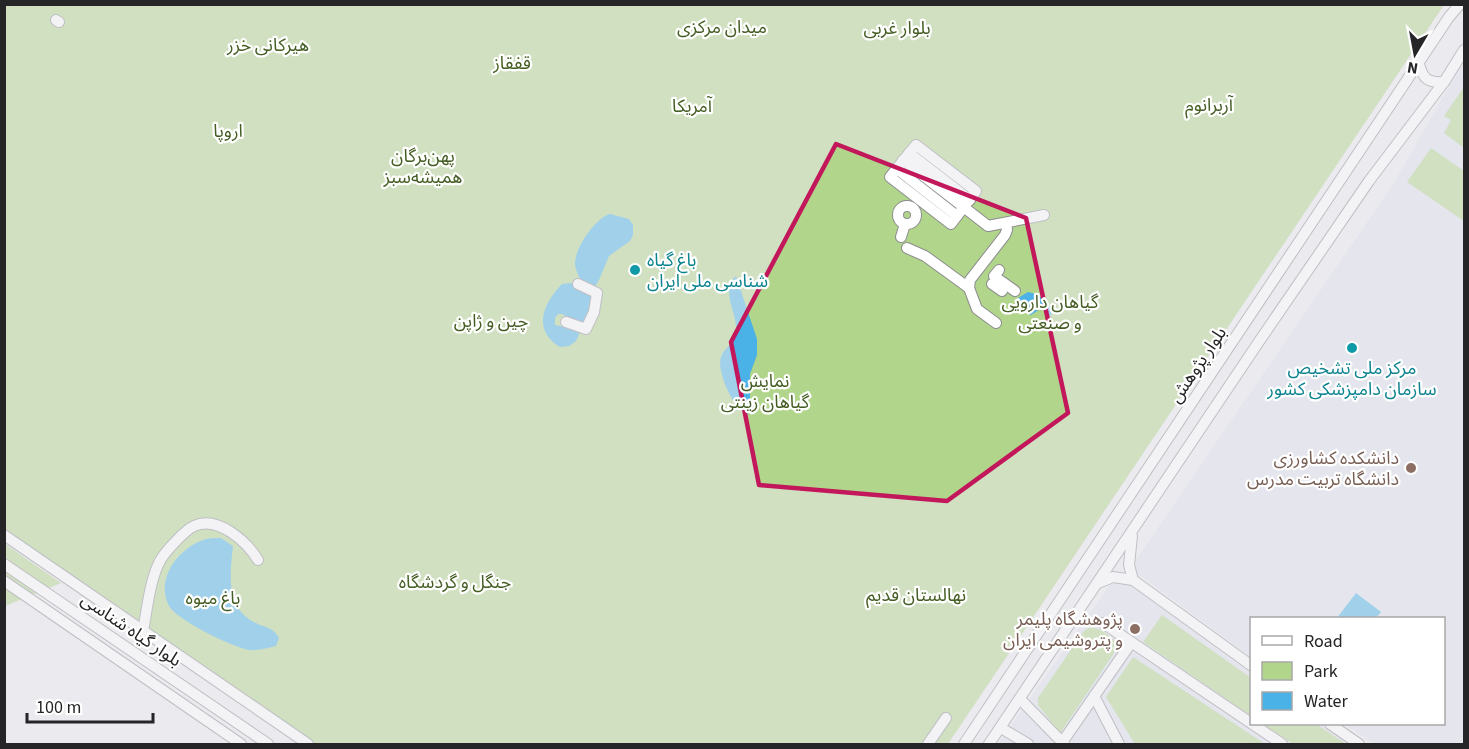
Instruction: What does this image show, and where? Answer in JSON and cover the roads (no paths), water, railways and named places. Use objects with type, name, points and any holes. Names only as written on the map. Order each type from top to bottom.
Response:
[{"type":"street","name":"بلوار پژوهش","points":[[964,744],[1449,17],[1460,4]]},
{"type":"street","points":[[1449,17],[1464,14]]},
{"type":"street","name":"بلوار پژوهش","points":[[989,744],[1258,343],[1369,181],[1444,82],[1464,50]]},
{"type":"street","points":[[1419,64],[1422,75],[1427,80],[1444,82]]},
{"type":"street","points":[[916,145],[916,171],[890,177],[916,145]]},
{"type":"street","points":[[903,161],[988,226],[1044,215]]},
{"type":"street","points":[[916,171],[951,199]]},
{"type":"street","points":[[916,171],[951,199]]},
{"type":"street","points":[[913,209],[903,206],[897,213],[900,221],[905,224],[915,219],[913,209],[927,180]]},
{"type":"street","points":[[913,209],[939,189]]},
{"type":"street","points":[[976,192],[951,224],[951,199],[976,192]]},
{"type":"street","points":[[996,323],[977,309],[969,288],[970,280],[1005,236],[1006,223]]},
{"type":"street","points":[[901,237],[905,224]]},
{"type":"street","points":[[907,248],[925,256],[969,288]]},
{"type":"street","points":[[999,270],[994,276],[998,286],[1015,291]]},
{"type":"street","points":[[568,323],[586,329],[594,312],[597,293],[578,284]]},
{"type":"street","points":[[143,631],[156,571],[161,560],[193,526],[207,523],[229,531],[250,546],[258,560]]},
{"type":"street","points":[[1133,532],[1129,565],[1133,580]]},
{"type":"street","points":[[4,535],[308,744]]},
{"type":"street","name":"بلوار گیاه شناسی","points":[[4,564],[268,744]]},
{"type":"street","points":[[1098,583],[1113,577],[1133,580],[1250,665]]},
{"type":"street","name":"بلوار گیاه شناسی","points":[[4,581],[242,744]]},
{"type":"street","points":[[1103,623],[1250,723]]},
{"type":"street","points":[[1020,699],[1062,744],[1131,643]]},
{"type":"street","points":[[1094,696],[1119,744]]},
{"type":"street","points":[[928,744],[946,718]]},
{"type":"street","points":[[1254,725],[1282,744]]},
{"type":"street","points":[[1333,725],[1359,744]]},
{"type":"street","points":[[1001,728],[1028,744]]},
{"type":"water","points":[[610,214],[629,219],[633,225],[633,235],[630,241],[609,256],[591,293],[591,309],[576,341],[569,346],[560,347],[551,340],[546,332],[543,316],[550,299],[562,284],[571,283],[575,286],[582,283],[575,265],[578,251],[586,235]],"holes":[[[558,314],[570,318],[569,328],[555,325],[555,318]]]},
{"type":"water","points":[[736,276],[757,339],[757,355],[750,374],[750,400],[747,402],[751,409],[748,414],[741,410],[731,397],[723,379],[720,363],[722,354],[736,333],[729,288]]},
{"type":"water","points":[[1028,292],[1046,301],[1052,312],[1050,317],[1047,312],[1040,309],[1031,315],[1017,305],[1018,298]]},
{"type":"water","points":[[209,538],[221,538],[233,546],[231,579],[234,600],[246,617],[274,632],[279,638],[276,646],[255,650],[241,648],[193,625],[169,606],[165,596],[165,586],[171,566],[185,550],[194,544]]},
{"type":"water","points":[[1356,593],[1381,612],[1377,617],[1338,617]]},
{"type":"place","name":"باغ گیاه‌ شناسی ملی ایران","points":[[635,270]]},
{"type":"place","name":"مرکز ملی تشخیص سازمان دامپزشکی کشور","points":[[1352,348]]},
{"type":"place","name":"دانشکده کشاورزی دانشگاه تربیت مدرس","points":[[1411,468]]},
{"type":"place","name":"پژوهشگاه پلیمر و پتروشیمی ایران","points":[[1135,629]]},
{"type":"park label","name":"میدان مرکزی","points":[[722,27]]},
{"type":"park label","name":"بلوار غربی","points":[[897,28]]},
{"type":"park label","name":"هیرکانی خزر","points":[[268,45]]},
{"type":"park label","name":"قفقاز","points":[[512,63]]},
{"type":"park label","name":"آربرانوم","points":[[1209,105]]},
{"type":"park label","name":"آمریکا","points":[[692,106]]},
{"type":"park label","name":"اروپا","points":[[228,131]]},
{"type":"park label","name":"پهن‌برگان همیشه‌سبز","points":[[423,166]]},
{"type":"park label","name":"گیاهان دارویی و صنعتی","points":[[1050,312]]},
{"type":"park label","name":"چین و ژاپن","points":[[491,321]]},
{"type":"park label","name":"نمایش گیاهان زینتی","points":[[765,391]]},
{"type":"park label","name":"جنگل و گردشگاه","points":[[455,582]]},
{"type":"park label","name":"نهالستان قدیم","points":[[916,595]]},
{"type":"park label","name":"باغ میوه","points":[[213,598]]}]
